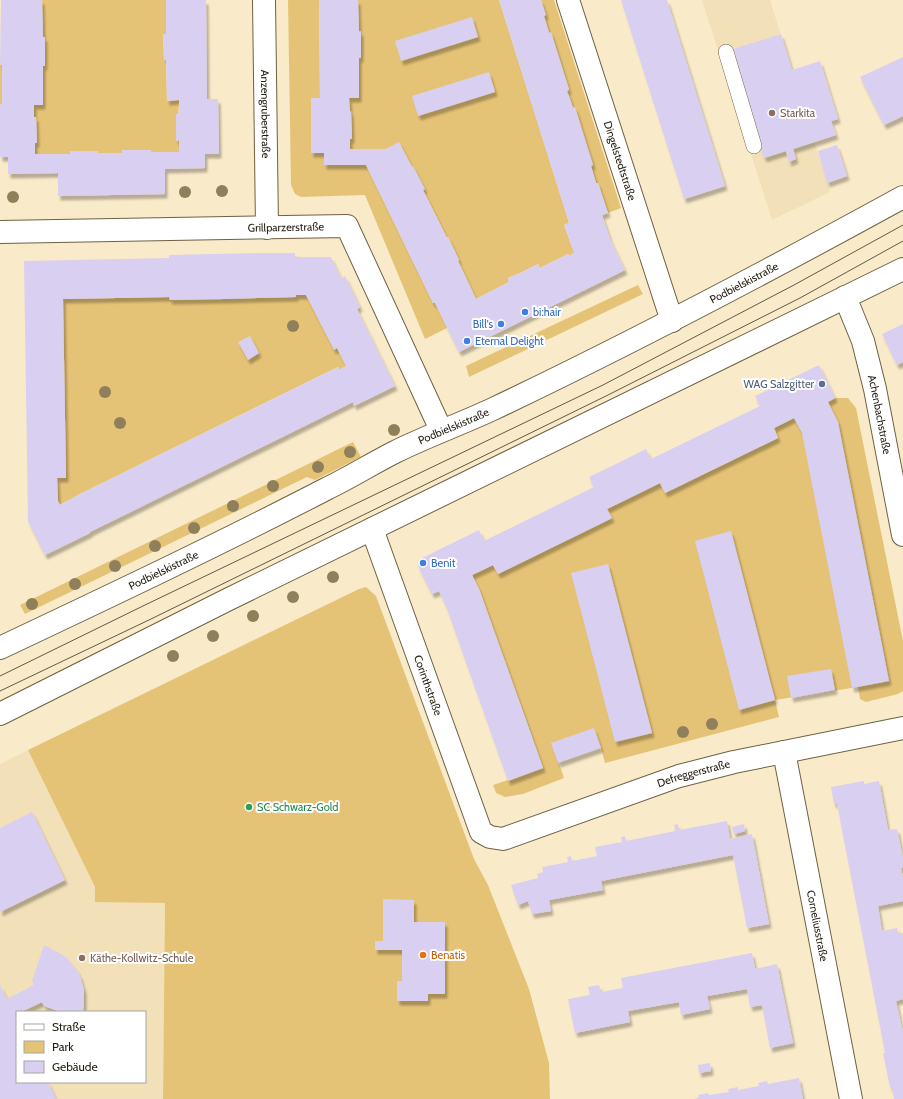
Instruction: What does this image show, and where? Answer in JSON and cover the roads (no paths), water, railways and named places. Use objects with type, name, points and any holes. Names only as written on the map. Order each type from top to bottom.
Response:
[{"type":"street","name":"Anzengruberstraße","points":[[264,0],[267,228]]},
{"type":"street","name":"Dingelstedtstraße","points":[[568,0],[672,321]]},
{"type":"street","name":"Podbielskistraße","points":[[0,648],[100,601],[322,491],[395,452],[441,430],[490,410],[672,321],[903,197]]},
{"type":"street","name":"Grillparzerstraße","points":[[0,232],[347,226],[441,430]]},
{"type":"street","points":[[0,714],[229,598],[903,269]]},
{"type":"street","name":"Achenbachstraße","points":[[845,297],[863,341],[875,389],[903,535]]},
{"type":"street","name":"Corinthstraße","points":[[372,529],[481,832],[490,837]]},
{"type":"street","name":"Defreggerstraße","points":[[490,837],[503,838],[679,776],[734,762],[903,728]]},
{"type":"street","name":"Corneliusstraße","points":[[784,752],[851,1099]]},
{"type":"lane","points":[[726,52],[754,146]]},
{"type":"tram line","points":[[0,676],[603,385],[794,285],[903,225]]},
{"type":"tram line","points":[[0,691],[151,619],[608,395],[800,298],[903,241]]},
{"type":"place","name":"Starkita","points":[[772,113]]},
{"type":"place","name":"bi:hair","points":[[525,312]]},
{"type":"place","name":"Bill's","points":[[501,324]]},
{"type":"place","name":"Eternal Delight","points":[[467,341]]},
{"type":"place","name":"WAG Salzgitter","points":[[822,384]]},
{"type":"place","name":"Benit","points":[[423,563]]},
{"type":"place","name":"SC Schwarz-Gold","points":[[249,807]]},
{"type":"place","name":"Benatis","points":[[423,955]]},
{"type":"place","name":"Käthe-Kollwitz-Schule","points":[[82,958]]}]
